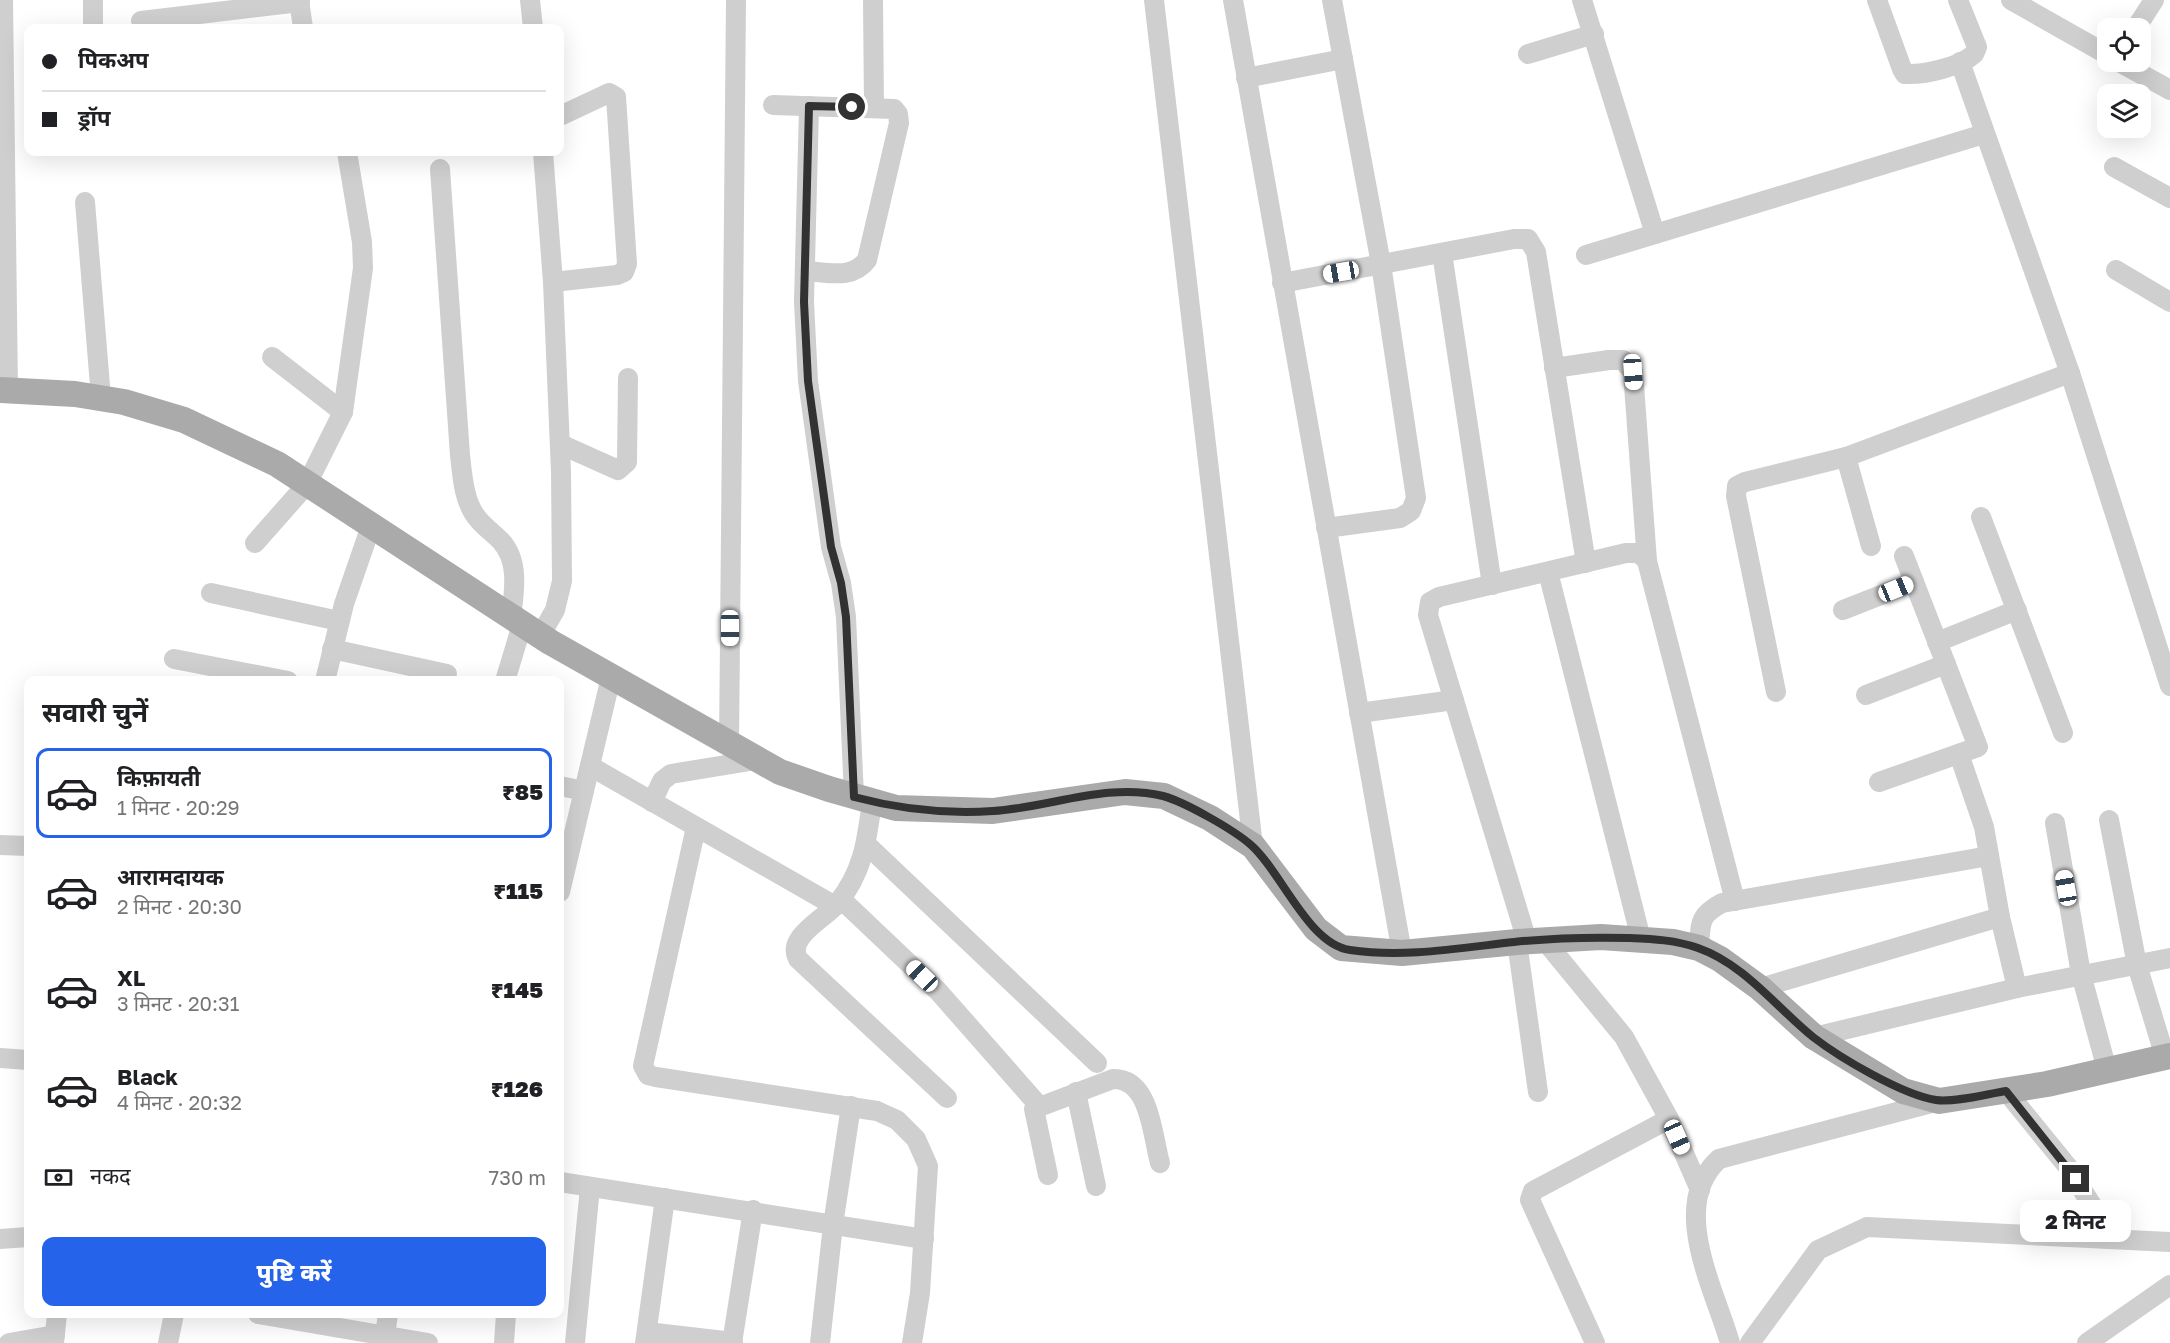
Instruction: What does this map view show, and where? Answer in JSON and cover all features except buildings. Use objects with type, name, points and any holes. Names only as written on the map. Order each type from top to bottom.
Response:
[{"type":"main road","points":[[4,390],[124,402],[184,420],[277,464],[524,626],[729,745],[780,772],[896,808],[993,812],[1125,792],[1164,796],[1210,818],[1253,846],[1316,929],[1341,948],[1402,952],[1600,937],[1673,942],[1699,948],[1720,959],[1760,988],[1814,1037],[1903,1091],[1939,1101],[2006,1091],[2167,1057]]},
{"type":"street","points":[[3,0],[4,390]]},
{"type":"street","points":[[93,0],[93,24]]},
{"type":"street","points":[[530,0],[533,24]]},
{"type":"street","points":[[729,745],[736,0]]},
{"type":"street","points":[[873,0],[874,108]]},
{"type":"street","points":[[1154,0],[1253,846]]},
{"type":"street","points":[[1233,0],[1402,952]]},
{"type":"street","points":[[1326,528],[1400,518],[1411,511],[1416,498],[1381,264],[1332,0]]},
{"type":"street","points":[[1582,0],[1655,234]]},
{"type":"street","points":[[1877,0],[1905,74],[1960,62],[1974,54],[1977,47],[1958,0]]},
{"type":"street","points":[[2011,0],[2097,49]]},
{"type":"street","points":[[2142,18],[2154,0]]},
{"type":"street","points":[[141,21],[300,1],[303,24]]},
{"type":"street","points":[[1527,54],[1594,34]]},
{"type":"street","points":[[1246,78],[1343,59]]},
{"type":"street","points":[[1960,62],[2070,373],[2170,686]]},
{"type":"street","points":[[2137,72],[2170,90]]},
{"type":"street","points":[[553,282],[617,275],[624,272],[627,264],[616,97],[609,93],[598,96],[564,114]]},
{"type":"street","points":[[773,105],[894,109],[898,114],[899,123],[867,260],[860,269],[850,274],[805,271]]},
{"type":"street","points":[[809,106],[804,302],[811,415],[831,547],[841,583],[846,617],[867,845],[862,863],[838,902],[795,945],[798,959],[947,1098]]},
{"type":"street","points":[[1586,255],[1984,134]]},
{"type":"street","points":[[255,543],[307,484],[343,412],[363,268],[362,242],[348,156]]},
{"type":"street","points":[[524,626],[555,610],[562,581],[560,444],[553,282],[543,156]]},
{"type":"street","points":[[2114,167],[2170,198]]},
{"type":"street","points":[[440,169],[463,478],[470,507],[510,555],[514,592],[524,626],[507,676]]},
{"type":"street","points":[[86,202],[102,398]]},
{"type":"street","points":[[1282,283],[1514,239],[1528,239],[1536,252],[1586,563]]},
{"type":"street","points":[[1442,253],[1492,585]]},
{"type":"street","points":[[2116,270],[2170,302]]},
{"type":"street","points":[[272,357],[343,412]]},
{"type":"street","points":[[1554,368],[1623,360],[1633,372],[1647,561],[1735,901]]},
{"type":"street","points":[[1776,692],[1736,496],[1737,486],[1745,482],[1846,457],[2070,373]]},
{"type":"street","points":[[560,444],[618,470],[624,466],[627,462],[628,378]]},
{"type":"street","points":[[1846,457],[1870,546]]},
{"type":"street","points":[[1981,517],[2063,733]]},
{"type":"street","points":[[326,676],[339,621],[371,526]]},
{"type":"street","points":[[1538,1092],[1530,941],[1428,615],[1430,602],[1439,597],[1626,553],[1639,553],[1647,561]]},
{"type":"street","points":[[1879,782],[1978,747],[1904,556]]},
{"type":"street","points":[[1548,572],[1641,939]]},
{"type":"street","points":[[1843,610],[1914,582]]},
{"type":"street","points":[[211,593],[339,621]]},
{"type":"street","points":[[1937,642],[2017,610]]},
{"type":"street","points":[[332,649],[447,674]]},
{"type":"street","points":[[174,659],[262,676]]},
{"type":"street","points":[[1866,695],[1946,664]]},
{"type":"street","points":[[564,875],[610,677]]},
{"type":"street","points":[[1359,713],[1454,700]]},
{"type":"street","points":[[1959,754],[1984,827],[2000,917],[2017,988]]},
{"type":"street","points":[[652,802],[663,781],[670,774],[756,760]]},
{"type":"street","points":[[590,766],[696,827],[838,902],[938,991],[1040,1107]]},
{"type":"street","points":[[564,787],[584,791]]},
{"type":"street","points":[[2109,820],[2137,965],[2167,1057]]},
{"type":"street","points":[[2055,823],[2081,974],[2107,1070]]},
{"type":"street","points":[[696,827],[643,1066],[648,1075],[657,1077],[877,1111],[897,1120],[916,1139],[928,1166],[920,1293],[912,1343]]},
{"type":"street","points":[[0,845],[24,846]]},
{"type":"street","points":[[867,845],[1097,1063]]},
{"type":"street","points":[[1699,948],[1701,921],[1707,911],[1722,903],[1989,856]]},
{"type":"street","points":[[1760,988],[2000,917]]},
{"type":"street","points":[[1530,941],[1624,1037],[1669,1119],[1700,1190]]},
{"type":"street","points":[[1814,1037],[2017,988],[2170,958]]},
{"type":"street","points":[[0,1058],[24,1060]]},
{"type":"street","points":[[1048,1175],[1034,1109],[1113,1079],[1125,1079],[1134,1085],[1143,1096],[1160,1163]]},
{"type":"street","points":[[2006,1091],[2068,1167],[2113,1239]]},
{"type":"street","points":[[1076,1092],[1096,1186]]},
{"type":"street","points":[[1730,1343],[1698,1248],[1696,1216],[1706,1171],[1719,1159],[1939,1101]]},
{"type":"street","points":[[820,1343],[833,1225],[851,1106]]},
{"type":"street","points":[[1595,1343],[1530,1200],[1533,1191],[1669,1119]]},
{"type":"street","points":[[564,1183],[753,1210],[924,1239]]},
{"type":"street","points":[[575,1343],[590,1187]]},
{"type":"street","points":[[665,1197],[646,1338],[733,1342],[753,1210]]},
{"type":"street","points":[[1750,1343],[1818,1250],[1867,1227],[2170,1242]]},
{"type":"street","points":[[0,1239],[24,1237]]},
{"type":"street","points":[[2086,1343],[2170,1285]]},
{"type":"street","points":[[9,1343],[55,1339],[57,1318]]},
{"type":"street","points":[[168,1343],[173,1318]]},
{"type":"street","points":[[278,1318],[384,1339],[419,1341]]},
{"type":"street","points":[[384,1339],[387,1318]]},
{"type":"street","points":[[504,1343],[506,1318]]},
{"type":"route","points":[[852,107],[809,106],[804,302],[811,415],[831,547],[841,583],[846,617],[854,797],[896,808],[993,812],[1125,792],[1164,796],[1210,818],[1253,846],[1316,929],[1341,948],[1352,950],[1402,952],[1600,937],[1673,942],[1699,948],[1720,959],[1760,988],[1814,1037],[1903,1091],[1939,1101],[2006,1091],[2076,1179]]}]
